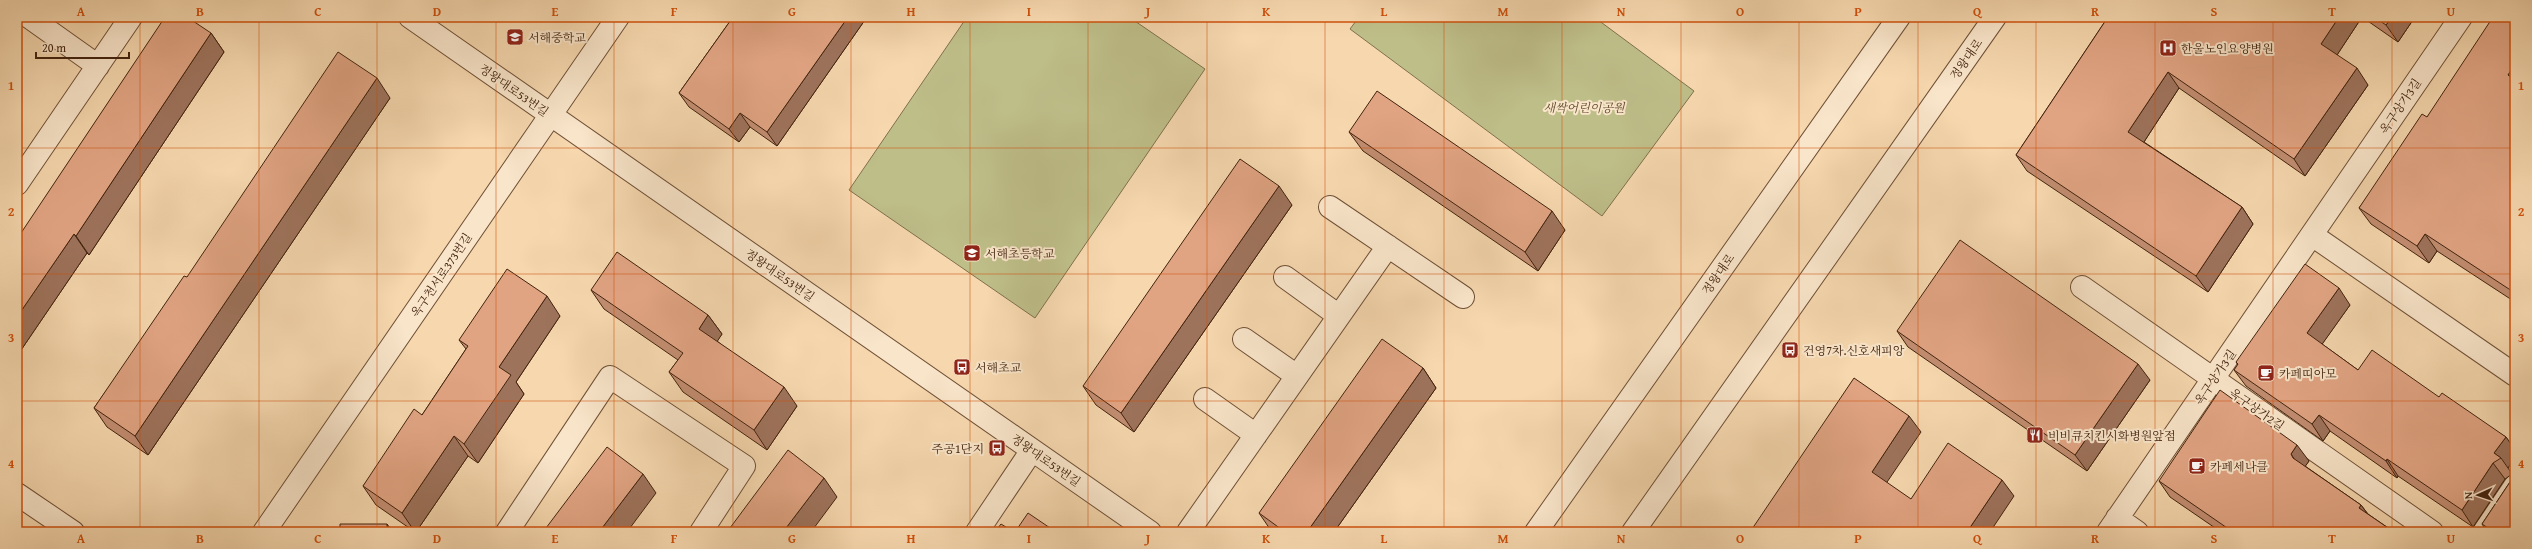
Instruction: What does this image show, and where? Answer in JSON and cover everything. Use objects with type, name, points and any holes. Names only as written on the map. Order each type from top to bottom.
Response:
[{"type":"street","points":[[29,17],[98,66]]},
{"type":"street","points":[[17,184],[131,17]]},
{"type":"street","name":"정왕대로53번길","points":[[410,17],[1150,532]]},
{"type":"street","name":"옥구천서로373번길","points":[[264,532],[618,17]]},
{"type":"street","name":"정왕대로","points":[[1536,532],[1899,17]]},
{"type":"street","name":"정왕대로","points":[[1632,532],[1995,17]]},
{"type":"street","name":"옥구상가3길","points":[[2138,532],[2113,525],[2461,17]]},
{"type":"street","points":[[1330,207],[1462,297]]},
{"type":"street","points":[[2312,235],[2515,375]]},
{"type":"street","points":[[1188,532],[1388,246]]},
{"type":"street","points":[[1285,277],[1339,316]]},
{"type":"street","name":"옥구상가2길","points":[[2082,287],[2432,532]]},
{"type":"street","points":[[1244,339],[1297,376]]},
{"type":"street","points":[[507,532],[610,377],[744,466],[701,532]]},
{"type":"street","points":[[1204,399],[1256,435]]},
{"type":"street","points":[[977,532],[1032,450]]},
{"type":"street","points":[[2484,532],[2515,486]]},
{"type":"street","points":[[17,494],[73,532]]},
{"type":"green space","points":[[967,17],[1129,17],[1205,69],[1035,318],[849,190]]},
{"type":"green space","name":"새싹어린이공원","points":[[1359,17],[1594,17],[1694,91],[1602,216],[1350,29]]},
{"type":"building","points":[[165,17],[187,17],[211,33],[76,236],[74,234],[17,317],[17,239]]},
{"type":"building","points":[[733,17],[848,17],[767,132],[740,113],[729,129],[679,93]]},
{"type":"building","points":[[2108,17],[2339,17],[2321,44],[2357,68],[2294,159],[2168,72],[2128,132],[2242,207],[2196,276],[2016,155]]},
{"type":"building","points":[[2374,17],[2392,17],[2386,25]]},
{"type":"building","points":[[2493,17],[2515,17],[2515,64],[2508,75],[2515,80],[2515,293],[2425,234],[2417,246],[2359,208],[2422,114],[2427,117]]},
{"type":"building","points":[[338,52],[377,78],[135,436],[94,408],[184,276],[187,277]]},
{"type":"building","points":[[1377,91],[1552,211],[1525,252],[1349,132]]},
{"type":"building","points":[[1240,159],[1279,186],[1121,413],[1083,386]]},
{"type":"building","points":[[1960,240],[2138,364],[2075,455],[1897,331]]},
{"type":"building","points":[[617,252],[708,315],[699,329],[784,387],[754,430],[669,372],[683,353],[591,290]]},
{"type":"building","points":[[2305,264],[2339,288],[2307,333],[2358,370],[2372,350],[2439,397],[2442,393],[2506,437],[2494,453],[2501,458],[2493,463],[2462,510],[2387,459],[2386,461],[2319,415],[2312,424],[2234,370],[2238,364],[2236,362]]},
{"type":"building","points":[[507,269],[547,296],[499,367],[511,375],[464,444],[454,436],[402,513],[363,486],[414,409],[422,415],[468,346],[459,340]]},
{"type":"building","points":[[2515,296],[2515,303],[2512,301]]},
{"type":"building","points":[[1382,339],[1423,368],[1307,532],[1285,532],[1259,513]]},
{"type":"building","points":[[1854,378],[1909,416],[1872,472],[1911,499],[1948,443],[2002,480],[1967,532],[1750,532]]},
{"type":"building","points":[[2220,390],[2297,445],[2291,454],[2293,458],[2361,505],[2359,508],[2394,532],[2251,532],[2246,528],[2244,532],[2233,532],[2159,481]]},
{"type":"building","points":[[607,447],[643,474],[599,532],[543,532]]},
{"type":"building","points":[[788,450],[824,478],[783,532],[727,532]]},
{"type":"building","points":[[2515,470],[2515,532],[2494,532],[2482,524],[2514,476]]},
{"type":"building","points":[[1028,513],[1056,532],[1015,532]]},
{"type":"building","points":[[340,524],[387,524],[387,532],[340,532]]},
{"type":"building","points":[[1001,524],[1014,532],[995,532]]},
{"type":"place","name":"서해중학교","points":[[515,37]]},
{"type":"place","name":"한울노인요양병원","points":[[2168,48]]},
{"type":"place","name":"서해초등학교","points":[[972,253]]},
{"type":"place","name":"건영7차.신호새피앙","points":[[1790,350]]},
{"type":"place","name":"서해초교","points":[[962,367]]},
{"type":"place","name":"카페띠아모","points":[[2266,373]]},
{"type":"place","name":"비비큐치킨시화병원앞점","points":[[2035,435]]},
{"type":"place","name":"주공1단지","points":[[997,448]]},
{"type":"place","name":"카페세나클","points":[[2197,466]]}]
